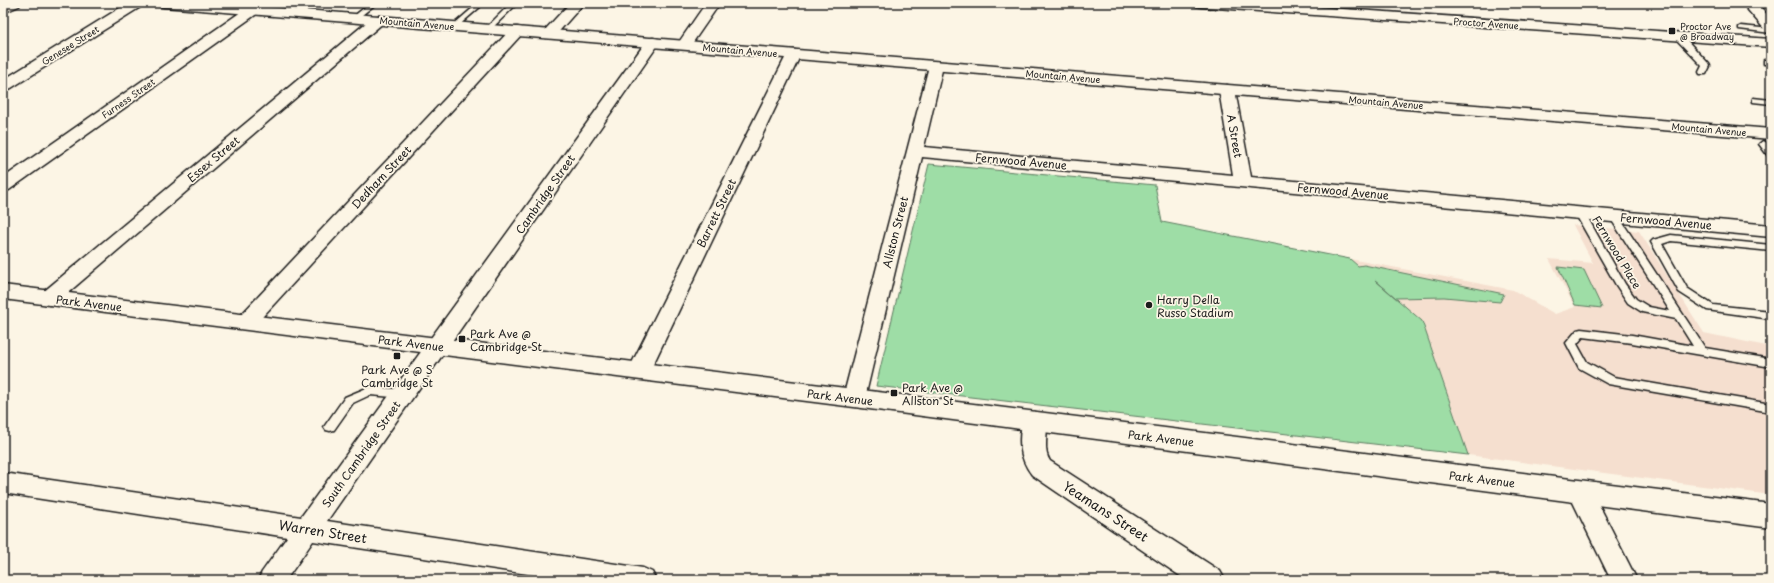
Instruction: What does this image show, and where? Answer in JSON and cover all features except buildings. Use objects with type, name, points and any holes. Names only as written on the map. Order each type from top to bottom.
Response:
[{"type":"street","points":[[3,9],[14,3]]},
{"type":"street","name":"Genesee Street","points":[[3,87],[137,3]]},
{"type":"street","name":"Mountain Avenue","points":[[164,3],[1227,90],[1767,139]]},
{"type":"street","points":[[550,34],[577,3]]},
{"type":"street","points":[[684,45],[713,3]]},
{"type":"street","name":"Proctor Avenue","points":[[1201,3],[1771,43]]},
{"type":"street","points":[[1749,3],[1771,28]]},
{"type":"street","name":"Furness Street","points":[[3,186],[253,10]]},
{"type":"street","name":"Essex Street","points":[[49,298],[378,20]]},
{"type":"street","name":"Dedham Street","points":[[246,322],[516,31]]},
{"type":"street","name":"Cambridge Street","points":[[437,346],[653,42]]},
{"type":"street","name":"Barrett Street","points":[[639,371],[794,54]]},
{"type":"street","name":"Allston Street","points":[[854,398],[916,152],[936,66]]},
{"type":"street","name":"A Street","points":[[1227,90],[1244,182]]},
{"type":"street","name":"Fernwood Avenue","points":[[916,152],[1771,231]]},
{"type":"street","name":"Park Avenue","points":[[3,292],[854,398],[1771,516]]},
{"type":"street","name":"South Cambridge Street","points":[[271,580],[437,346]]},
{"type":"street","name":"Yeamans Street","points":[[1035,422],[1034,454],[1038,465],[1210,580]]},
{"type":"street","name":"Warren Street","points":[[3,483],[643,580]]},
{"type":"street","points":[[1580,492],[1624,580]]},
{"type":"lane","name":"Mountain Avenue","points":[[355,18],[374,3]]},
{"type":"lane","points":[[488,29],[515,3]]},
{"type":"lane","points":[[455,26],[477,7]]},
{"type":"lane","points":[[1747,42],[1739,32],[1740,25],[1771,31]]},
{"type":"lane","points":[[1679,37],[1706,66],[1703,72]]},
{"type":"lane","points":[[1756,100],[1771,102]]},
{"type":"lane","points":[[1767,139],[1771,154]]},
{"type":"lane","name":"Fernwood Place","points":[[1580,213],[1621,285],[1632,301],[1646,310],[1679,316]]},
{"type":"lane","points":[[1614,216],[1701,350]]},
{"type":"lane","points":[[1771,248],[1671,238],[1656,242],[1683,290],[1711,308],[1771,314]]},
{"type":"lane","points":[[1771,363],[1632,339],[1581,333],[1571,343],[1583,365],[1612,381],[1771,408]]},
{"type":"lane","points":[[330,426],[349,400],[369,391],[404,394]]},
{"type":"shaded area","points":[[1573,225],[1639,231],[1704,333],[1771,347],[1771,495],[1468,455],[1422,321],[1350,259],[1513,290],[1555,314],[1575,307],[1549,259],[1593,263]]},
{"type":"green space","points":[[929,164],[1155,185],[1162,222],[1350,259],[1358,266],[1364,265],[1504,294],[1500,302],[1444,297],[1396,298],[1375,280],[1422,321],[1468,455],[876,386]]},
{"type":"green space","points":[[1558,267],[1584,270],[1602,308],[1575,305]]},
{"type":"place","name":"Proctor Ave @ Broadway","points":[[1672,31]]},
{"type":"place","name":"Harry Della Russo Stadium","points":[[1149,305]]},
{"type":"place","name":"Park Ave @ Cambridge St","points":[[462,339]]},
{"type":"place","name":"Park Ave @ S Cambridge St","points":[[397,356]]},
{"type":"place","name":"Park Ave @ Allston St","points":[[894,393]]}]
